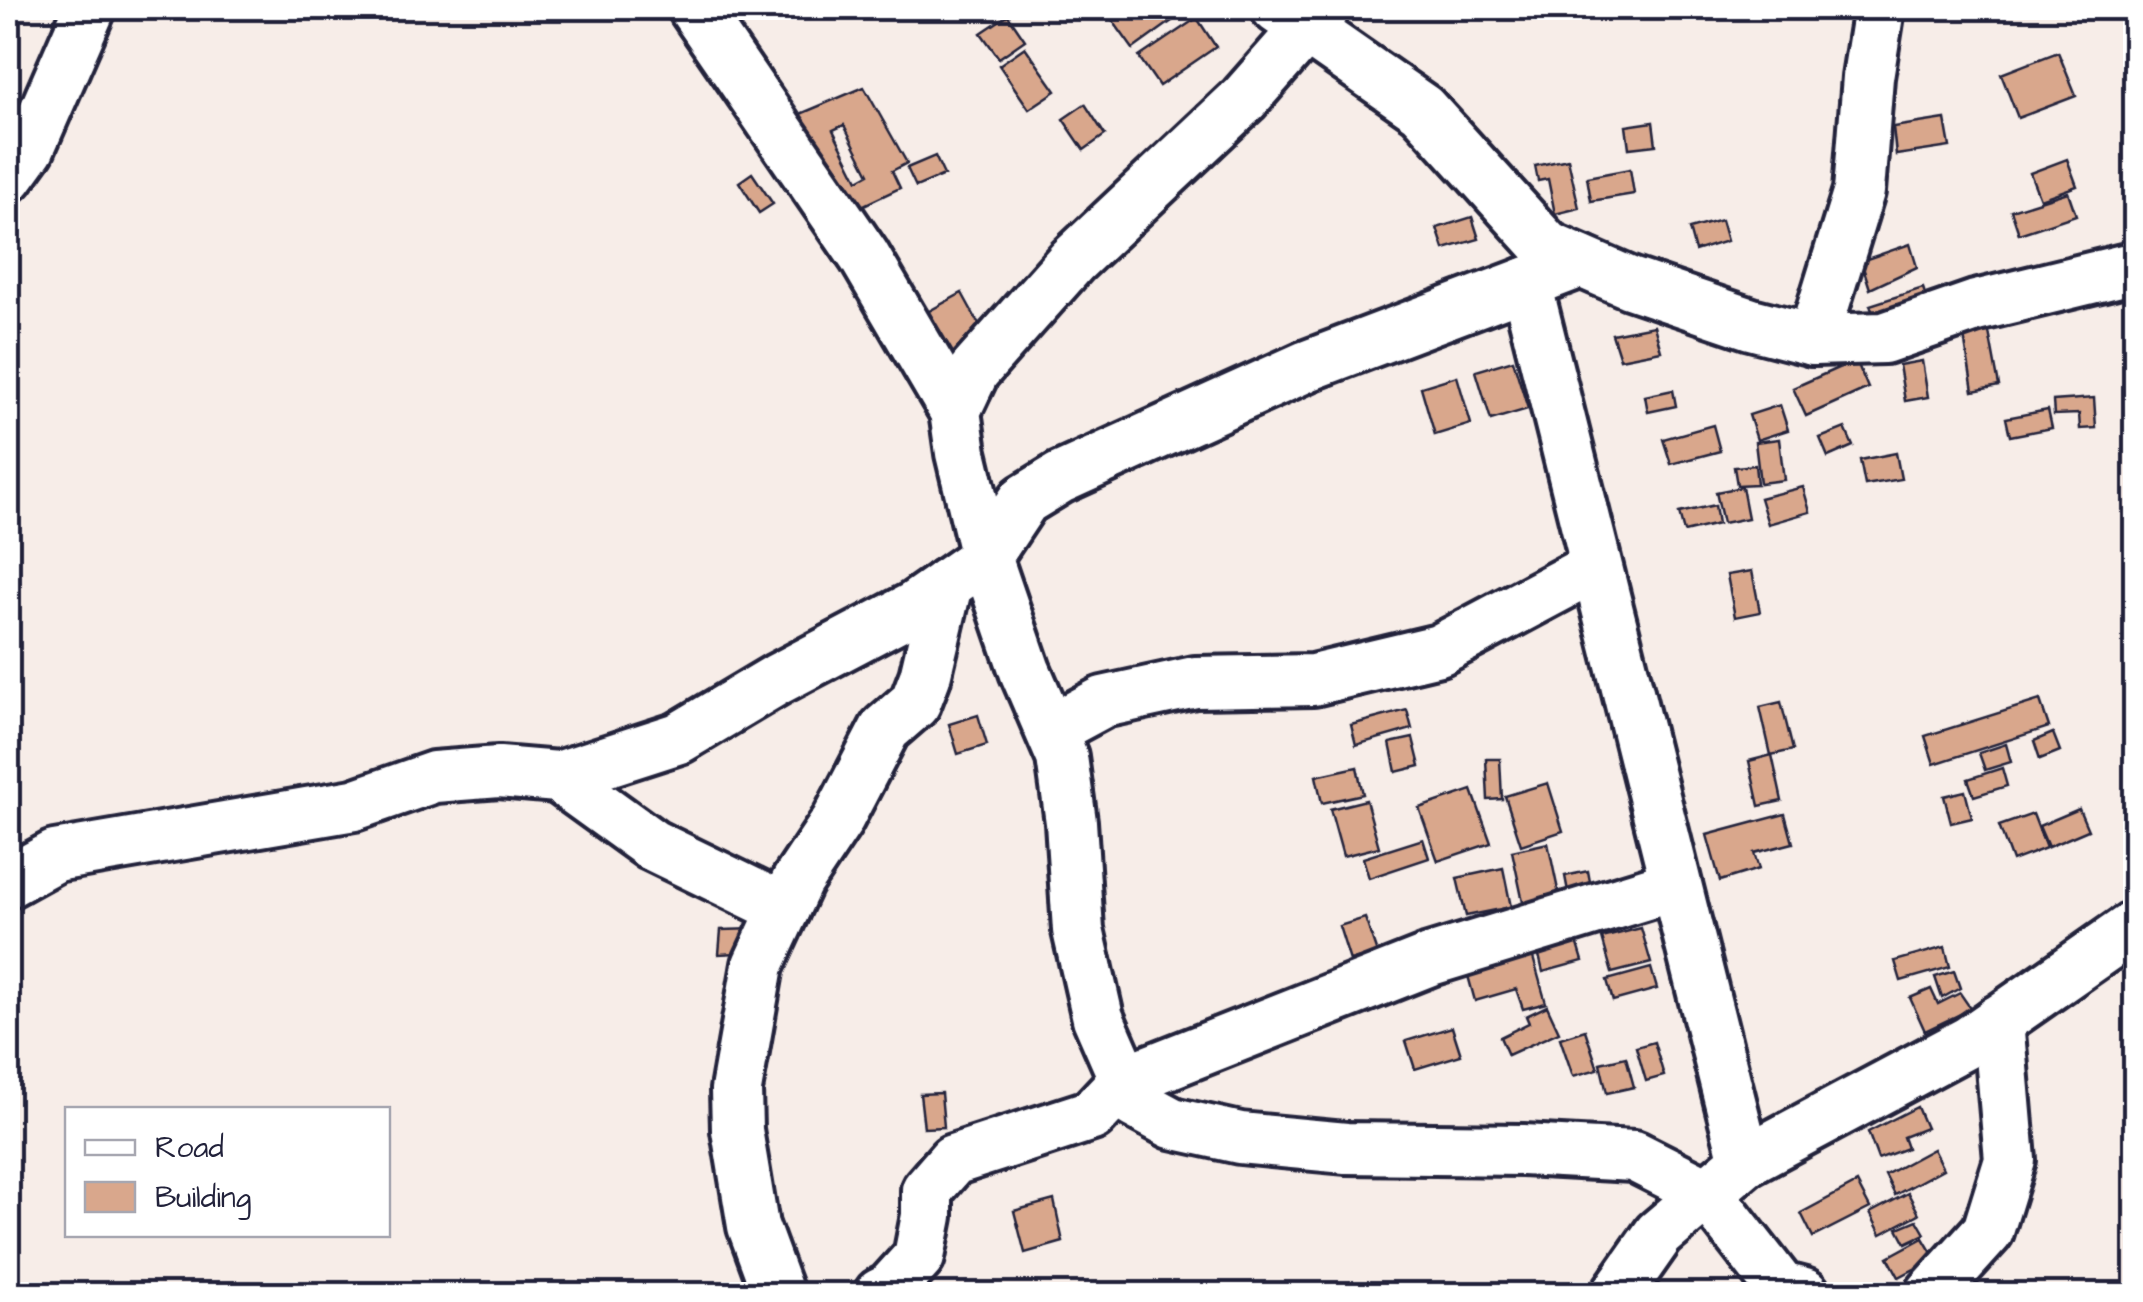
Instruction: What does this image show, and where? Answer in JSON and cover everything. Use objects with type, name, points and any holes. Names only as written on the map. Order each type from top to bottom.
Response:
[{"type":"street","points":[[8,177],[29,148],[90,8]]},
{"type":"street","points":[[694,8],[864,256],[955,411],[961,453],[966,570],[915,703],[885,730],[837,821],[797,881],[758,966],[736,1090],[738,1130],[753,1226],[778,1294]]},
{"type":"street","points":[[1814,340],[1858,191],[1878,8]]},
{"type":"street","points":[[955,411],[974,372],[1072,260],[1244,99],[1302,15],[1422,109],[1547,247],[1630,283],[1734,318],[1814,340],[1884,338],[1976,306],[2136,266]]},
{"type":"street","points":[[8,882],[56,856],[354,805],[434,777],[499,772],[558,777],[679,738],[778,679],[912,608],[966,570],[1024,500],[1060,478],[1306,366],[1581,262]]},
{"type":"street","points":[[1526,283],[1745,1161]]},
{"type":"street","points":[[1051,730],[1104,702],[1195,682],[1313,680],[1439,650],[1595,567]]},
{"type":"street","points":[[966,570],[1026,670],[1062,757],[1078,930],[1098,1018],[1134,1103],[1172,1124],[1240,1138],[1346,1148],[1634,1156],[1707,1193],[1781,1288],[1804,1294]]},
{"type":"street","points":[[558,777],[652,845],[784,909]]},
{"type":"street","points":[[880,1294],[890,1289],[919,1256],[927,1190],[953,1160],[1092,1116],[1124,1081],[1430,960],[1675,885]]},
{"type":"street","points":[[1618,1294],[1658,1234],[1745,1161],[1970,1041],[2136,925]]},
{"type":"street","points":[[1931,1294],[1988,1230],[2010,1160],[1998,1021]]},
{"type":"building","points":[[1132,8],[1190,8],[1133,49],[1113,21]]},
{"type":"building","points":[[1008,15],[1025,40],[999,58],[981,33]]},
{"type":"building","points":[[1197,18],[1216,47],[1159,86],[1139,57]]},
{"type":"building","points":[[1025,47],[1056,91],[1029,109],[999,65]]},
{"type":"building","points":[[2058,52],[2076,96],[2018,118],[2001,74]]},
{"type":"building","points":[[864,87],[907,163],[892,171],[900,188],[847,213],[798,115]],"holes":[[[844,125],[869,174],[858,180],[833,130]]]},
{"type":"building","points":[[1085,104],[1105,135],[1084,150],[1063,119]]},
{"type":"building","points":[[1945,119],[1950,147],[1896,155],[1893,127]]},
{"type":"building","points":[[1653,122],[1656,145],[1629,148],[1626,126]]},
{"type":"building","points":[[935,156],[944,175],[916,187],[907,168]]},
{"type":"building","points":[[1568,159],[1579,208],[1555,214],[1548,179],[1538,181],[1535,166]]},
{"type":"building","points":[[2067,159],[2077,186],[2040,199],[2030,173]]},
{"type":"building","points":[[1630,169],[1634,194],[1591,201],[1587,177]]},
{"type":"building","points":[[752,173],[773,204],[759,213],[739,182]]},
{"type":"building","points":[[2068,192],[2076,215],[2019,234],[2011,210]]},
{"type":"building","points":[[1472,217],[1479,239],[1444,249],[1437,228]]},
{"type":"building","points":[[1721,220],[1727,241],[1695,251],[1689,229]]},
{"type":"building","points":[[1910,244],[1917,267],[1870,289],[1861,261]]},
{"type":"building","points":[[1923,288],[1929,306],[1876,322],[1870,305]]},
{"type":"building","points":[[962,293],[991,346],[952,368],[922,315]]},
{"type":"building","points":[[1654,326],[1661,351],[1620,359],[1612,334]]},
{"type":"building","points":[[1989,332],[1999,386],[1973,391],[1964,336]]},
{"type":"building","points":[[1513,360],[1528,409],[1491,420],[1476,371]]},
{"type":"building","points":[[1856,360],[1868,388],[1806,416],[1793,388]]},
{"type":"building","points":[[1922,361],[1928,397],[1905,401],[1899,365]]},
{"type":"building","points":[[1457,376],[1471,424],[1435,435],[1421,387]]},
{"type":"building","points":[[1673,390],[1676,406],[1648,412],[1645,396]]},
{"type":"building","points":[[2094,398],[2096,428],[2080,429],[2079,414],[2054,415],[2053,401]]},
{"type":"building","points":[[1780,405],[1788,430],[1757,440],[1749,415]]},
{"type":"building","points":[[2048,410],[2052,428],[2010,436],[2006,418]]},
{"type":"building","points":[[1713,425],[1720,451],[1671,464],[1663,439]]},
{"type":"building","points":[[1845,428],[1853,446],[1828,457],[1820,438]]},
{"type":"building","points":[[1779,439],[1784,480],[1760,483],[1755,442]]},
{"type":"building","points":[[1896,453],[1901,479],[1865,485],[1860,460]]},
{"type":"building","points":[[1755,465],[1757,484],[1737,485],[1734,467]]},
{"type":"building","points":[[1742,487],[1748,518],[1723,523],[1716,492]]},
{"type":"building","points":[[1803,487],[1810,512],[1768,524],[1760,498]]},
{"type":"building","points":[[1715,505],[1718,524],[1684,532],[1679,513]]},
{"type":"building","points":[[1752,571],[1760,612],[1735,617],[1727,575]]},
{"type":"building","points":[[2040,700],[2049,727],[1934,764],[1925,736]]},
{"type":"building","points":[[1781,702],[1793,750],[1771,755],[1760,707]]},
{"type":"building","points":[[1407,710],[1412,729],[1356,745],[1351,725]]},
{"type":"building","points":[[978,715],[987,745],[958,754],[949,724]]},
{"type":"building","points":[[2053,733],[2060,751],[2040,759],[2034,741]]},
{"type":"building","points":[[1413,738],[1420,766],[1396,772],[1390,743]]},
{"type":"building","points":[[2006,744],[2011,762],[1985,770],[1979,753]]},
{"type":"building","points":[[1772,755],[1782,801],[1759,806],[1749,761]]},
{"type":"building","points":[[1486,759],[1500,759],[1502,799],[1488,800]]},
{"type":"building","points":[[1357,767],[1363,794],[1322,803],[1316,776]]},
{"type":"building","points":[[2002,768],[2007,786],[1974,796],[1968,779]]},
{"type":"building","points":[[1548,783],[1563,831],[1521,845],[1505,796]]},
{"type":"building","points":[[1472,790],[1491,843],[1438,861],[1419,808]]},
{"type":"building","points":[[1965,791],[1972,818],[1951,823],[1944,796]]},
{"type":"building","points":[[1366,800],[1379,847],[1343,856],[1330,809]]},
{"type":"building","points":[[2079,809],[2088,830],[2048,847],[2039,826]]},
{"type":"building","points":[[1785,814],[1793,843],[1754,853],[1759,869],[1720,881],[1707,835]]},
{"type":"building","points":[[2033,814],[2046,848],[2012,861],[1999,826]]},
{"type":"building","points":[[1423,839],[1429,858],[1369,878],[1363,858]]},
{"type":"building","points":[[1548,843],[1562,909],[1526,916],[1512,851]]},
{"type":"building","points":[[1503,868],[1511,907],[1466,916],[1457,878]]},
{"type":"building","points":[[1588,871],[1593,898],[1570,902],[1565,876]]},
{"type":"building","points":[[1365,918],[1377,953],[1350,961],[1339,926]]},
{"type":"building","points":[[1641,928],[1651,963],[1612,973],[1602,938]]},
{"type":"building","points":[[756,929],[757,952],[719,954],[721,930]]},
{"type":"building","points":[[1577,941],[1583,961],[1543,972],[1538,951]]},
{"type":"building","points":[[1945,947],[1950,967],[1901,981],[1895,961]]},
{"type":"building","points":[[1532,954],[1546,1003],[1523,1009],[1516,989],[1475,1001],[1467,972]]},
{"type":"building","points":[[1651,968],[1657,989],[1613,1001],[1607,980]]},
{"type":"building","points":[[1954,971],[1960,988],[1942,998],[1935,977]]},
{"type":"building","points":[[1931,989],[1938,1004],[1960,993],[1971,1009],[1925,1031],[1910,998]]},
{"type":"building","points":[[1547,1006],[1559,1032],[1508,1055],[1500,1037],[1529,1023],[1526,1016]]},
{"type":"building","points":[[1452,1027],[1461,1055],[1415,1069],[1406,1041]]},
{"type":"building","points":[[1585,1030],[1598,1069],[1573,1076],[1560,1038]]},
{"type":"building","points":[[1654,1042],[1664,1076],[1646,1081],[1636,1047]]},
{"type":"building","points":[[1626,1057],[1634,1087],[1607,1093],[1600,1063]]},
{"type":"building","points":[[941,1093],[944,1127],[924,1128],[920,1094]]},
{"type":"building","points":[[1917,1107],[1926,1128],[1903,1137],[1907,1148],[1878,1159],[1868,1132]]},
{"type":"building","points":[[1933,1149],[1943,1169],[1895,1195],[1885,1175]]},
{"type":"building","points":[[1857,1183],[1870,1208],[1813,1237],[1801,1213]]},
{"type":"building","points":[[1908,1193],[1919,1214],[1881,1234],[1870,1213]]},
{"type":"building","points":[[1054,1200],[1063,1242],[1025,1253],[1014,1211]]},
{"type":"building","points":[[1917,1220],[1925,1234],[1906,1243],[1898,1228]]},
{"type":"building","points":[[1923,1238],[1935,1258],[1899,1277],[1888,1257]]}]
